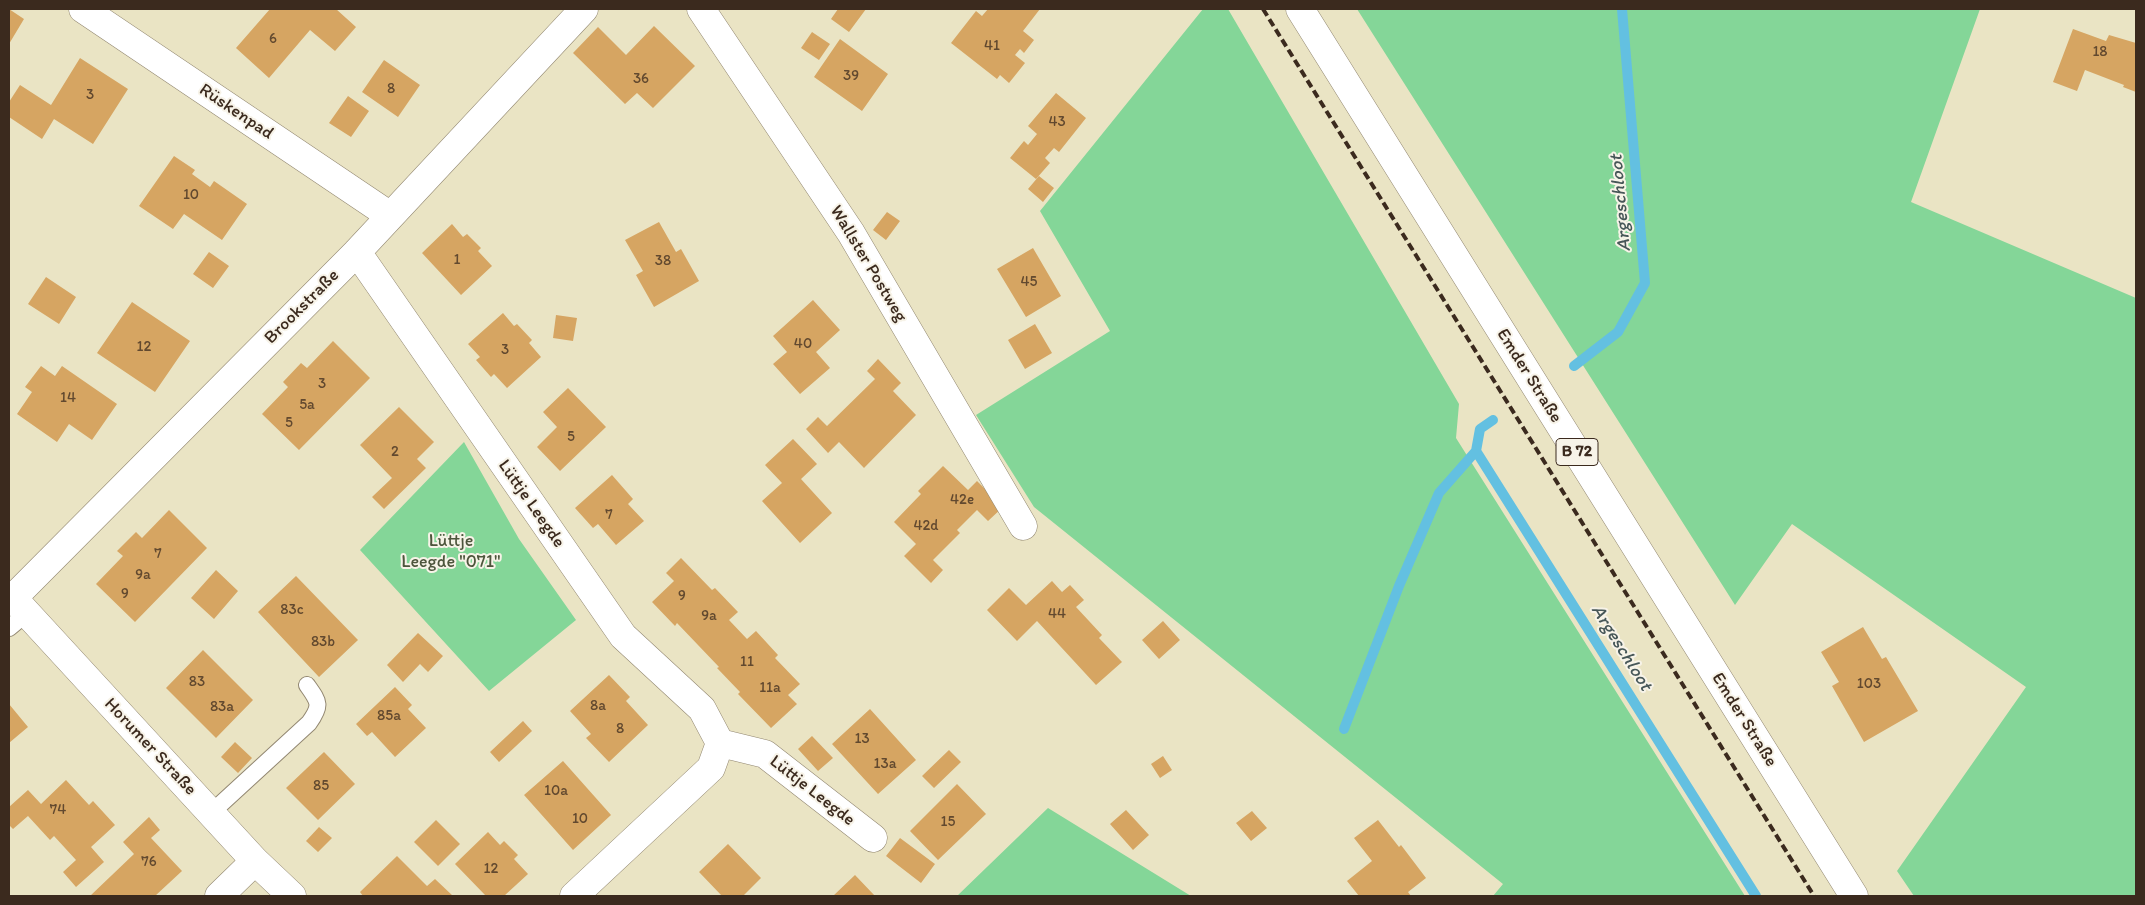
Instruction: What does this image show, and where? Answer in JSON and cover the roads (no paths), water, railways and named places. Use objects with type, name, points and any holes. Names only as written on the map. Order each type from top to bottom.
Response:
[{"type":"street","name":"Rüskenpad","points":[[83,9],[389,215]]},
{"type":"street","name":"Brookstraße","points":[[14,609],[356,252],[584,9]]},
{"type":"street","name":"Wallster Postweg","points":[[702,9],[852,232],[1023,526]]},
{"type":"street","name":"Emder Straße","points":[[1300,9],[1854,896]]},
{"type":"street","name":"Lüttje Leegde","points":[[356,252],[623,636],[702,709],[720,743],[765,754],[873,838]]},
{"type":"street","name":"Horumer Straße","points":[[14,609],[255,861],[292,896]]},
{"type":"street","points":[[574,896],[711,768],[720,743]]},
{"type":"street","points":[[220,896],[255,861]]},
{"type":"lane","points":[[211,813],[309,723],[318,710],[318,703],[307,685]]},
{"type":"waterway","name":"Argeschloot","points":[[1574,366],[1618,332],[1645,283],[1622,9]]},
{"type":"waterway","name":"Argeschloot","points":[[1493,420],[1480,429],[1476,451],[1756,896]]},
{"type":"waterway","points":[[1344,729],[1399,586],[1439,493],[1476,451]]},
{"type":"railway","points":[[1263,9],[1814,896]]},
{"type":"park label","name":"Lüttje Leegde \"071\"","points":[[451,551]]}]
